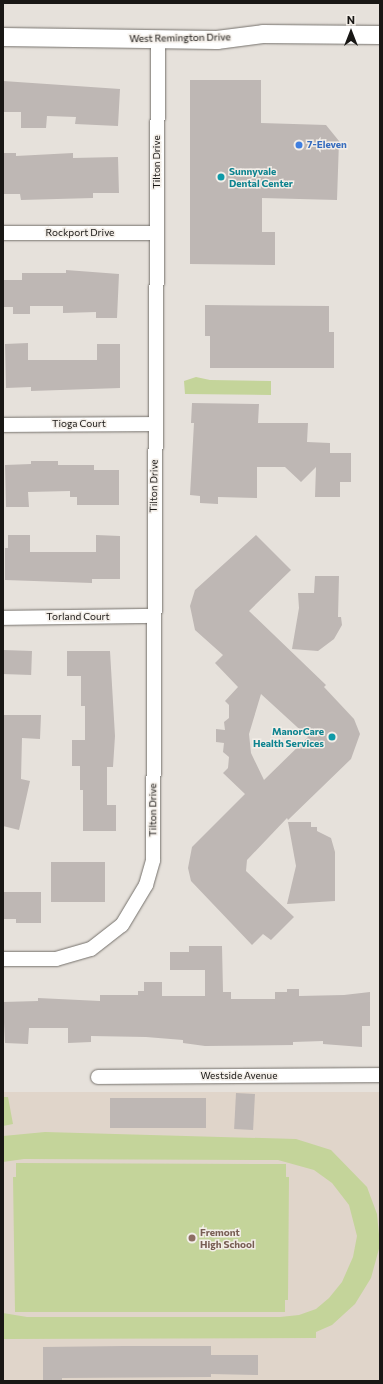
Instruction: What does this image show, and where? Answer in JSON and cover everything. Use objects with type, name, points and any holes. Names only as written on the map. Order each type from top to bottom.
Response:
[{"type":"street","name":"West Remington Drive","points":[[3,37],[218,40],[263,34],[380,35]]},
{"type":"street","name":"Tilton Drive","points":[[3,959],[56,959],[91,949],[122,925],[146,885],[153,860],[158,39]]},
{"type":"street","name":"Rockport Drive","points":[[3,232],[156,233]]},
{"type":"street","name":"Tioga Court","points":[[3,424],[155,424]]},
{"type":"street","name":"Torland Court","points":[[3,618],[154,616]]},
{"type":"street","name":"Westside Avenue","points":[[98,1077],[380,1075]]},
{"type":"shaded area","name":"Fremont High School","points":[[3,1092],[380,1092],[380,1381],[3,1381]]},
{"type":"green space","points":[[196,377],[210,380],[271,381],[271,395],[185,394],[184,381]]},
{"type":"green space","points":[[3,1097],[8,1097],[13,1124],[3,1126]]},
{"type":"green space","points":[[45,1132],[296,1139],[331,1150],[367,1187],[377,1214],[380,1245],[371,1278],[355,1304],[332,1325],[316,1332],[316,1338],[3,1339],[3,1313],[27,1317],[280,1317],[299,1315],[316,1309],[329,1298],[342,1282],[353,1257],[357,1236],[349,1205],[332,1183],[314,1170],[278,1160],[24,1159],[3,1162],[3,1136]]},
{"type":"green space","points":[[16,1163],[286,1164],[286,1177],[289,1177],[288,1300],[285,1300],[285,1312],[15,1312],[13,1177],[16,1177]]},
{"type":"building","name":"Sunnyvale Dental Center","points":[[190,80],[261,80],[261,123],[326,125],[339,141],[337,200],[262,198],[262,232],[275,232],[275,265],[190,264]]},
{"type":"building","points":[[3,81],[120,89],[118,126],[75,124],[76,117],[47,116],[46,128],[21,128],[21,112],[3,112]]},
{"type":"building","points":[[3,153],[16,153],[16,156],[73,153],[73,158],[118,157],[119,193],[93,193],[93,198],[21,200],[20,194],[3,194]]},
{"type":"building","points":[[66,270],[119,274],[117,318],[96,318],[96,312],[63,313],[63,306],[30,306],[30,314],[13,314],[13,307],[3,307],[3,280],[22,280],[22,273],[66,273]]},
{"type":"building","points":[[205,305],[329,306],[329,332],[334,332],[334,368],[210,368],[210,336],[205,336]]},
{"type":"building","points":[[28,343],[28,360],[97,360],[97,344],[120,344],[120,388],[31,391],[31,387],[6,388],[5,344]]},
{"type":"building","points":[[192,403],[259,404],[258,423],[308,423],[307,442],[330,443],[330,453],[351,453],[351,482],[340,482],[340,497],[315,497],[316,467],[301,482],[285,467],[257,467],[257,498],[218,497],[218,504],[200,503],[200,496],[190,495],[194,423],[191,423]]},
{"type":"building","points":[[31,461],[58,461],[58,465],[94,465],[94,470],[119,470],[119,505],[77,505],[77,497],[70,497],[70,491],[28,492],[29,507],[6,507],[5,465],[31,464]]},
{"type":"building","points":[[8,535],[30,535],[30,552],[96,552],[96,535],[120,536],[120,579],[92,579],[92,583],[5,580],[5,548],[8,548]]},
{"type":"building","name":"ManorCare Health Services","points":[[256,535],[291,570],[249,611],[326,685],[324,687],[354,719],[360,734],[351,759],[288,820],[287,818],[247,860],[246,871],[294,917],[271,940],[263,934],[252,945],[191,881],[188,868],[192,847],[245,794],[223,773],[228,768],[229,757],[223,752],[224,743],[216,742],[216,729],[225,730],[224,722],[229,718],[229,705],[225,701],[238,687],[215,663],[223,655],[195,630],[190,606],[195,590]],"holes":[[[261,694],[308,737],[264,780],[251,753],[249,734]]]},
{"type":"building","points":[[315,576],[339,576],[338,617],[341,617],[342,625],[334,639],[318,651],[292,649],[299,608],[298,593],[314,593]]},
{"type":"building","points":[[3,650],[32,651],[31,675],[3,674]]},
{"type":"building","points":[[67,651],[110,651],[115,736],[113,767],[107,767],[107,805],[116,805],[116,831],[83,831],[83,790],[80,790],[80,766],[72,766],[72,740],[85,740],[85,706],[81,706],[81,676],[67,676]]},
{"type":"building","points":[[3,715],[41,715],[40,739],[22,738],[21,779],[30,781],[19,830],[3,826]]},
{"type":"building","points":[[288,822],[311,822],[311,827],[317,827],[317,831],[331,838],[335,852],[335,901],[287,904],[296,866]]},
{"type":"building","points":[[51,862],[105,862],[105,902],[51,902]]},
{"type":"building","points":[[3,892],[41,892],[41,923],[16,923],[16,919],[3,919]]},
{"type":"building","points":[[189,946],[222,946],[223,992],[231,992],[231,999],[275,999],[275,992],[287,992],[287,989],[299,989],[299,996],[344,995],[370,992],[370,1026],[362,1026],[362,1047],[323,1044],[323,1041],[293,1042],[293,1045],[205,1046],[183,1043],[183,1040],[146,1037],[91,1036],[91,1042],[68,1043],[68,1028],[29,1028],[28,1044],[5,1043],[3,1002],[38,1001],[38,998],[100,1001],[100,995],[138,995],[138,991],[144,991],[144,982],[162,982],[162,996],[205,996],[205,970],[170,970],[170,952],[189,952]]},
{"type":"building","points":[[236,1093],[255,1094],[253,1130],[234,1129]]},
{"type":"building","points":[[110,1098],[206,1098],[206,1128],[110,1128]]},
{"type":"building","points":[[211,1346],[211,1355],[258,1355],[258,1375],[211,1374],[211,1377],[62,1378],[62,1381],[43,1381],[43,1347]]},
{"type":"place","name":"7-Eleven","points":[[299,145]]},
{"type":"place","name":"Sunnyvale Dental Center","points":[[221,177]]},
{"type":"place","name":"ManorCare Health Services","points":[[332,737]]},
{"type":"place","name":"Fremont High School","points":[[192,1238]]}]
